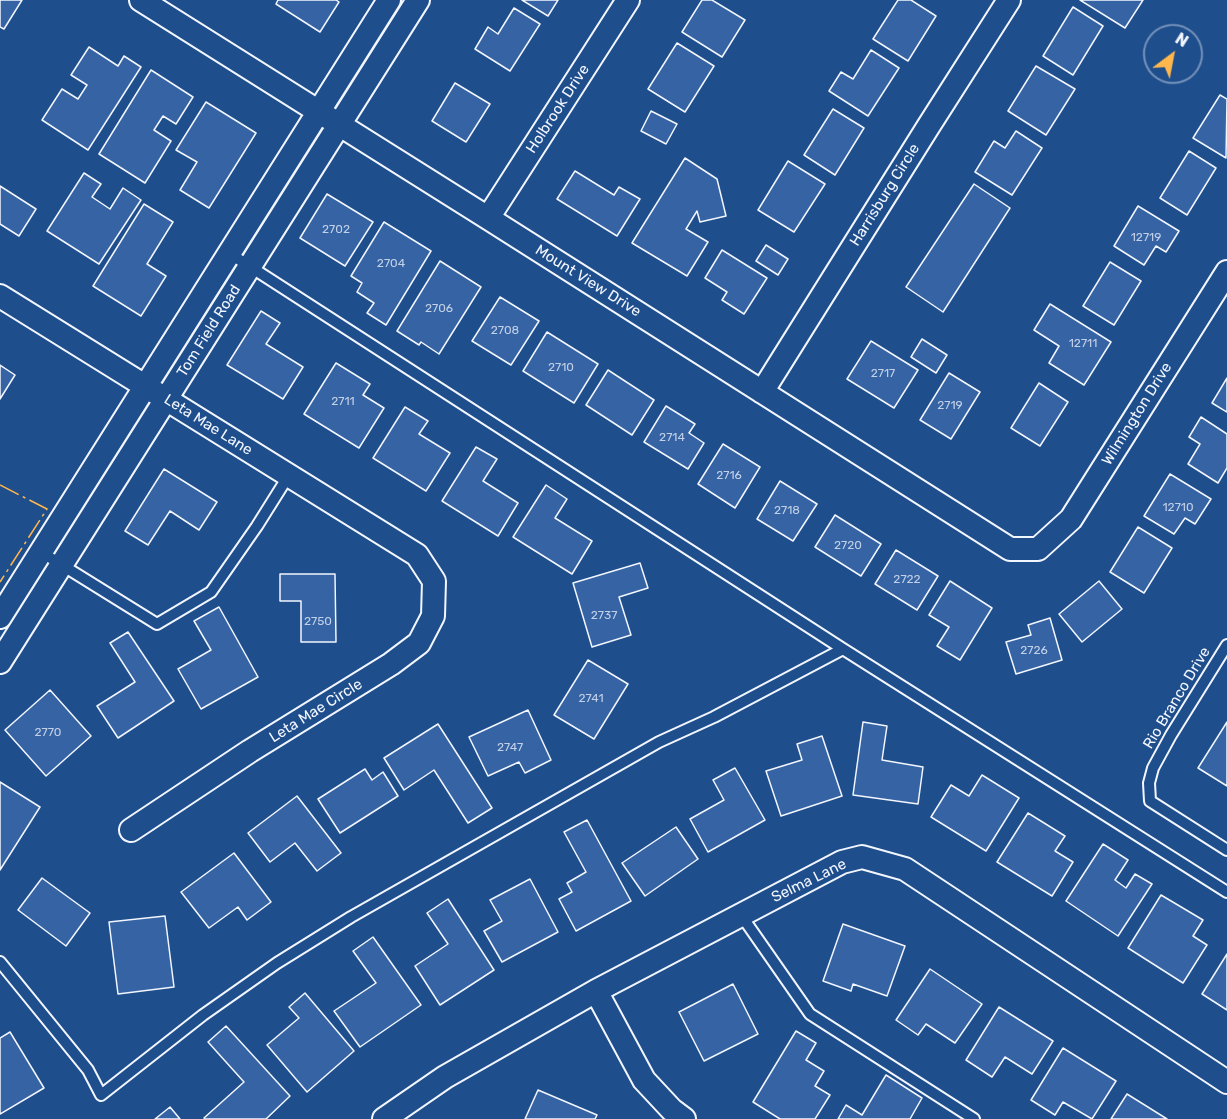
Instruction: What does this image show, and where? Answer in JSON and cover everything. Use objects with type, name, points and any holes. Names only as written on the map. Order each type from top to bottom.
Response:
[{"type":"street","name":"Mount View Drive","points":[[141,0],[1010,549],[1038,549]]},
{"type":"street","name":"Tom Field Road","points":[[0,616],[389,0]]},
{"type":"street","name":"Tom Field Road","points":[[0,662],[418,0]]},
{"type":"street","name":"Holbrook Drive","points":[[488,218],[628,0]]},
{"type":"street","name":"Harrisburg Circle","points":[[762,392],[1009,0]]},
{"type":"street","name":"Wilmington Drive","points":[[1038,549],[1071,519],[1227,272]]},
{"type":"street","name":"Leta Mae Lane","points":[[0,296],[417,555]]},
{"type":"street","name":"Leta Mae Circle","points":[[131,830],[391,664],[419,643],[433,616],[434,580],[417,555]]},
{"type":"street","name":"Selma Lane","points":[[384,1119],[445,1077],[596,991],[842,862],[862,857],[905,869],[1227,1082]]},
{"type":"street","points":[[596,991],[644,1080],[672,1110],[684,1119]]},
{"type":"lane","points":[[229,253],[843,649],[1227,892]]},
{"type":"lane","points":[[41,552],[157,624],[211,592],[289,475]]},
{"type":"lane","name":"Rio Branco Drive","points":[[1227,645],[1171,735],[1153,768],[1149,783],[1150,801],[1227,850]]},
{"type":"lane","points":[[0,962],[88,1070],[102,1095],[203,1015],[277,963],[351,917],[659,742],[714,717],[843,649]]},
{"type":"lane","points":[[741,915],[810,1014],[974,1119]]},
{"type":"building","points":[[0,0],[22,0],[4,29],[0,27]]},
{"type":"building","points":[[278,0],[336,0],[339,2],[320,32],[276,4]]},
{"type":"building","points":[[522,0],[558,0],[548,16]]},
{"type":"building","points":[[702,0],[712,0],[745,20],[722,57],[682,32]]},
{"type":"building","points":[[898,0],[911,0],[936,16],[908,61],[873,39]]},
{"type":"building","points":[[1080,0],[1143,0],[1125,28]]},
{"type":"building","points":[[1073,7],[1103,26],[1073,75],[1043,56]]},
{"type":"building","points":[[514,8],[540,24],[510,71],[475,49],[488,27],[498,34]]},
{"type":"building","points":[[677,43],[714,66],[685,112],[648,89]]},
{"type":"building","points":[[89,47],[118,66],[124,56],[141,67],[88,150],[42,120],[62,89],[78,99],[87,85],[71,75]]},
{"type":"building","points":[[871,50],[899,68],[868,116],[829,91],[841,72],[853,79]]},
{"type":"building","points":[[1036,66],[1075,89],[1046,135],[1008,111]]},
{"type":"building","points":[[151,70],[193,97],[176,124],[163,116],[154,130],[171,141],[145,183],[99,154]]},
{"type":"building","points":[[455,83],[490,104],[466,142],[432,121]]},
{"type":"building","points":[[1220,95],[1227,99],[1226,158],[1193,138]]},
{"type":"building","points":[[206,102],[256,133],[209,208],[180,190],[197,162],[176,150]]},
{"type":"building","points":[[833,109],[864,128],[835,175],[804,155]]},
{"type":"building","points":[[651,111],[677,124],[666,144],[641,131]]},
{"type":"building","points":[[1016,131],[1042,148],[1012,195],[975,172],[994,141],[1005,148]]},
{"type":"building","points":[[1189,151],[1216,168],[1187,215],[1160,198]]},
{"type":"building","points":[[685,158],[717,179],[726,216],[700,222],[697,211],[686,229],[708,242],[687,276],[632,243]]},
{"type":"building","points":[[788,161],[825,184],[794,232],[758,210]]},
{"type":"building","points":[[575,171],[614,195],[619,187],[640,199],[617,236],[557,199]]},
{"type":"building","points":[[84,173],[101,184],[92,197],[110,209],[123,188],[141,200],[99,264],[47,231]]},
{"type":"building","points":[[974,184],[1010,208],[943,312],[906,287]]},
{"type":"building","points":[[0,186],[36,209],[19,236],[0,224]]},
{"type":"building","points":[[327,194],[373,222],[345,266],[300,238]]},
{"type":"building","points":[[144,204],[173,222],[147,264],[166,276],[141,316],[93,286]]},
{"type":"building","points":[[1138,206],[1179,231],[1166,252],[1156,246],[1144,265],[1114,246]]},
{"type":"building","points":[[384,222],[431,251],[386,325],[367,313],[374,303],[357,292],[362,283],[351,276]]},
{"type":"building","points":[[766,245],[788,259],[778,275],[756,261]]},
{"type":"building","points":[[722,250],[767,278],[744,314],[722,300],[727,292],[705,278]]},
{"type":"building","points":[[440,261],[481,287],[439,354],[421,342],[419,345],[397,331]]},
{"type":"building","points":[[1110,262],[1141,281],[1114,325],[1083,306]]},
{"type":"building","points":[[500,297],[539,321],[511,365],[472,341]]},
{"type":"building","points":[[1050,304],[1111,342],[1084,385],[1049,363],[1059,346],[1034,330]]},
{"type":"building","points":[[261,311],[280,323],[266,344],[303,367],[283,399],[227,365]]},
{"type":"building","points":[[547,332],[598,364],[574,403],[523,371]]},
{"type":"building","points":[[922,339],[947,355],[936,373],[911,357]]},
{"type":"building","points":[[871,341],[918,370],[894,408],[847,379]]},
{"type":"building","points":[[336,363],[370,384],[363,395],[384,408],[359,448],[304,414]]},
{"type":"building","points":[[0,365],[15,375],[0,399]]},
{"type":"building","points":[[608,370],[654,400],[632,435],[586,405]]},
{"type":"building","points":[[949,373],[980,392],[951,439],[920,420]]},
{"type":"building","points":[[1227,378],[1227,412],[1212,403]]},
{"type":"building","points":[[1039,383],[1068,402],[1040,446],[1011,428]]},
{"type":"building","points":[[666,406],[695,424],[689,433],[704,443],[688,469],[644,442]]},
{"type":"building","points":[[405,407],[428,421],[419,434],[450,453],[426,491],[373,458]]},
{"type":"building","points":[[1201,417],[1227,434],[1227,468],[1218,483],[1188,464],[1200,444],[1189,437]]},
{"type":"building","points":[[723,444],[760,467],[735,508],[698,484]]},
{"type":"building","points":[[476,447],[497,459],[483,481],[518,503],[498,536],[442,501]]},
{"type":"building","points":[[164,469],[217,502],[199,530],[170,511],[148,545],[125,531]]},
{"type":"building","points":[[1170,474],[1211,499],[1195,524],[1185,518],[1174,534],[1144,516]]},
{"type":"building","points":[[780,481],[817,504],[793,541],[757,519]]},
{"type":"building","points":[[546,485],[567,499],[555,518],[592,541],[572,574],[513,537]]},
{"type":"building","points":[[835,515],[881,544],[861,576],[815,547]]},
{"type":"building","points":[[1138,527],[1172,548],[1144,593],[1110,572]]},
{"type":"building","points":[[896,550],[938,576],[917,610],[875,584]]},
{"type":"building","points":[[640,563],[648,588],[619,597],[631,635],[592,647],[573,583]]},
{"type":"building","points":[[280,574],[335,574],[336,642],[301,642],[301,601],[280,601]]},
{"type":"building","points":[[950,581],[992,608],[960,660],[937,646],[949,627],[929,615]]},
{"type":"building","points":[[1099,581],[1122,609],[1082,642],[1059,614]]},
{"type":"building","points":[[219,607],[258,677],[201,709],[178,669],[211,650],[194,621]]},
{"type":"building","points":[[1050,618],[1062,660],[1016,674],[1006,642],[1031,635],[1028,625]]},
{"type":"building","points":[[128,632],[174,701],[118,738],[97,706],[135,682],[110,643]]},
{"type":"building","points":[[588,660],[628,684],[594,739],[554,715]]},
{"type":"building","points":[[50,690],[91,736],[46,776],[5,730]]},
{"type":"building","points":[[528,710],[551,760],[525,773],[519,762],[488,776],[469,737]]},
{"type":"building","points":[[863,722],[887,726],[882,760],[923,767],[918,804],[853,795]]},
{"type":"building","points":[[1227,722],[1227,786],[1198,768]]},
{"type":"building","points":[[438,724],[492,808],[468,823],[434,770],[404,790],[384,758]]},
{"type":"building","points":[[822,736],[842,796],[781,816],[766,771],[802,760],[797,744]]},
{"type":"building","points":[[735,768],[765,820],[708,852],[690,819],[724,800],[713,780]]},
{"type":"building","points":[[365,769],[372,780],[383,772],[398,796],[340,833],[318,799]]},
{"type":"building","points":[[982,775],[1019,798],[986,851],[931,817],[951,785],[969,796]]},
{"type":"building","points":[[0,782],[40,807],[0,870]]},
{"type":"building","points":[[297,796],[341,853],[317,871],[295,843],[270,862],[248,833]]},
{"type":"building","points":[[1028,813],[1065,836],[1055,851],[1073,862],[1052,896],[997,862]]},
{"type":"building","points":[[587,820],[631,901],[576,931],[559,899],[572,892],[567,883],[586,872],[564,832]]},
{"type":"building","points":[[676,827],[698,859],[645,896],[622,863]]},
{"type":"building","points":[[1103,844],[1128,860],[1115,880],[1126,888],[1135,874],[1152,884],[1118,936],[1066,901]]},
{"type":"building","points":[[234,853],[271,902],[247,920],[238,907],[209,928],[181,892]]},
{"type":"building","points":[[42,878],[90,913],[66,946],[18,910]]},
{"type":"building","points":[[530,879],[558,932],[502,962],[484,931],[502,921],[490,900]]},
{"type":"building","points":[[1161,895],[1203,920],[1193,936],[1207,945],[1183,983],[1128,948]]},
{"type":"building","points":[[448,899],[494,970],[440,1005],[415,966],[448,944],[427,913]]},
{"type":"building","points":[[165,916],[174,987],[118,994],[109,922]]},
{"type":"building","points":[[843,924],[905,946],[887,996],[853,984],[851,991],[823,981]]},
{"type":"building","points":[[373,937],[421,1005],[360,1047],[334,1011],[376,983],[353,951]]},
{"type":"building","points":[[1227,954],[1227,1010],[1202,994]]},
{"type":"building","points":[[930,969],[982,1004],[955,1043],[926,1024],[918,1035],[896,1020]]},
{"type":"building","points":[[733,984],[758,1034],[704,1061],[679,1012]]},
{"type":"building","points":[[305,993],[354,1051],[307,1092],[267,1045],[299,1018],[289,1007]]},
{"type":"building","points":[[999,1007],[1053,1041],[1032,1074],[1005,1057],[992,1077],[966,1060]]},
{"type":"building","points":[[226,1026],[290,1096],[266,1119],[204,1118],[244,1082],[208,1042]]},
{"type":"building","points":[[796,1031],[816,1043],[806,1060],[824,1071],[815,1086],[830,1095],[815,1119],[780,1119],[753,1102]]},
{"type":"building","points":[[10,1032],[44,1088],[0,1114],[0,1038]]},
{"type":"building","points":[[1063,1048],[1116,1081],[1092,1119],[1063,1102],[1055,1115],[1031,1100]]},
{"type":"building","points":[[886,1075],[922,1098],[910,1119],[838,1119],[846,1105],[862,1115]]},
{"type":"building","points":[[538,1090],[597,1115],[595,1119],[525,1119]]},
{"type":"building","points":[[1127,1094],[1167,1119],[1111,1119]]},
{"type":"building","points":[[170,1107],[180,1119],[155,1119]]},
{"type":"power","points":[[0,485],[47,509],[0,582]]}]
